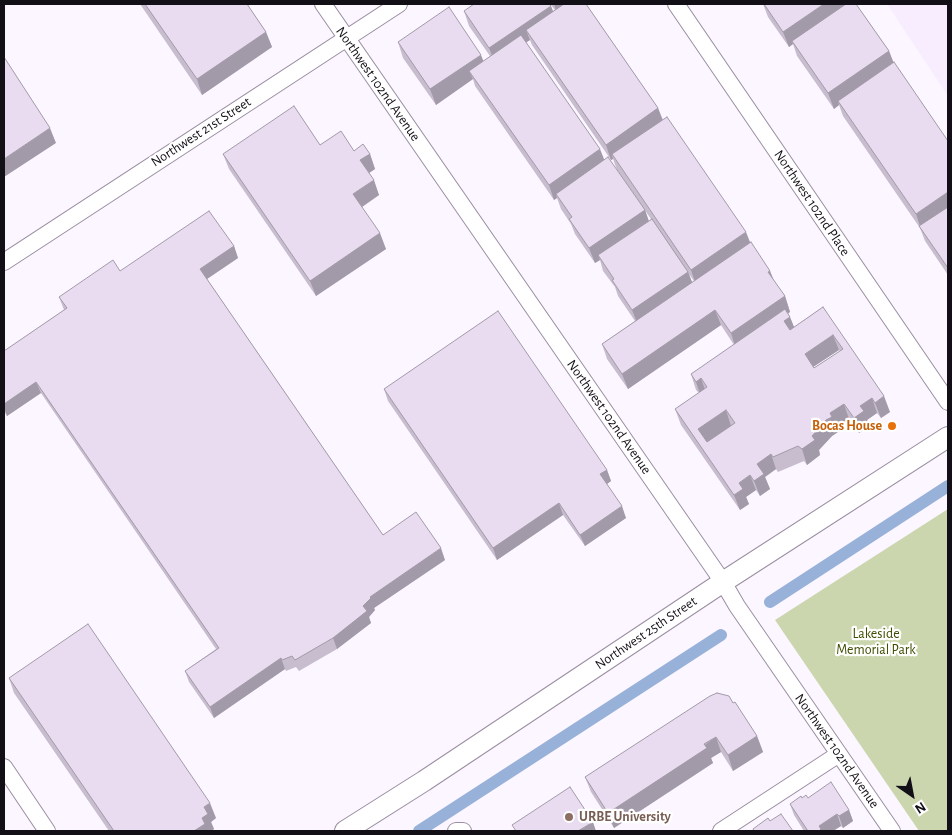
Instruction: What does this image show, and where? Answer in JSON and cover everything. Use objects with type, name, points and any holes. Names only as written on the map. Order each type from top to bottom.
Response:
[{"type":"main road","name":"Northwest 25th Street","points":[[345,831],[722,582],[948,438]]},
{"type":"street","name":"Northwest 102nd Avenue","points":[[323,4],[892,831]]},
{"type":"street","name":"Northwest 21st Street","points":[[4,262],[399,4]]},
{"type":"street","name":"Northwest 102nd Place","points":[[676,4],[948,402]]},
{"type":"street","points":[[721,831],[839,754]]},
{"type":"street","points":[[4,767],[47,831]]},
{"type":"street","points":[[456,831],[462,831]]},
{"type":"shaded area","points":[[887,4],[948,4],[948,96]]},
{"type":"green space","name":"Lakeside Memorial Park","points":[[948,509],[948,831],[919,831],[775,620]]},
{"type":"building","points":[[145,4],[247,4],[266,32],[197,79]]},
{"type":"building","points":[[474,4],[549,4],[551,6],[489,48],[464,11]]},
{"type":"building","points":[[564,4],[586,4],[658,108],[606,145],[526,30]]},
{"type":"building","points":[[764,4],[824,4],[783,32]]},
{"type":"building","points":[[846,4],[856,4],[889,51],[828,93],[792,41]]},
{"type":"building","points":[[449,7],[481,55],[430,89],[398,42]]},
{"type":"building","points":[[521,35],[600,149],[549,185],[469,71]]},
{"type":"building","points":[[4,57],[50,128],[4,159]]},
{"type":"building","points":[[894,62],[948,141],[948,192],[916,214],[838,101]]},
{"type":"building","points":[[294,106],[320,145],[341,131],[354,151],[363,144],[370,154],[360,160],[374,180],[353,194],[380,233],[310,281],[223,154]]},
{"type":"building","points":[[667,117],[746,232],[691,270],[612,154]]},
{"type":"building","points":[[608,157],[645,210],[589,248],[569,219],[572,217],[556,194]]},
{"type":"building","points":[[948,207],[948,268],[919,226]]},
{"type":"building","points":[[209,211],[234,246],[200,269],[383,535],[416,512],[441,548],[370,597],[363,606],[367,611],[333,638],[295,660],[292,656],[282,660],[281,658],[210,707],[185,671],[219,648],[36,382],[4,404],[4,351],[67,308],[59,297],[113,260],[120,271]]},
{"type":"building","points":[[652,219],[688,272],[632,310],[598,255]]},
{"type":"building","points":[[751,242],[770,271],[768,272],[785,296],[731,333],[715,310],[622,374],[602,344]]},
{"type":"building","points":[[823,307],[884,396],[875,403],[872,398],[860,406],[864,411],[854,418],[844,404],[830,413],[832,417],[826,420],[812,436],[815,440],[802,449],[798,446],[773,457],[771,454],[757,464],[764,474],[754,481],[750,475],[739,483],[743,489],[734,495],[675,409],[707,387],[701,378],[696,382],[691,374],[785,309],[790,317],[784,321],[790,330]],"holes":[[[833,335],[843,349],[814,368],[805,354]],[[726,410],[735,423],[707,442],[698,429]]]},
{"type":"building","points":[[498,311],[607,470],[600,474],[622,506],[580,535],[559,503],[493,548],[384,389]]},
{"type":"building","points":[[88,624],[210,803],[204,807],[208,814],[202,818],[205,824],[194,831],[114,831],[9,678]]},
{"type":"building","points":[[717,693],[729,696],[733,703],[735,702],[757,736],[728,755],[716,737],[704,744],[707,748],[608,813],[585,777]]},
{"type":"building","points":[[831,782],[849,810],[839,816],[837,814],[819,826],[821,829],[819,831],[808,831],[790,804],[801,796],[802,798],[806,795],[808,798]]},
{"type":"building","points":[[570,787],[593,822],[578,831],[516,831],[512,825]]},
{"type":"building","points":[[781,814],[793,831],[754,831],[753,829],[768,818],[770,821]]},
{"type":"waterway","points":[[770,602],[948,486]]},
{"type":"waterway","points":[[419,831],[721,635]]},
{"type":"place","name":"Bocas House","points":[[892,426]]},
{"type":"place","name":"URBE University","points":[[569,817]]}]
